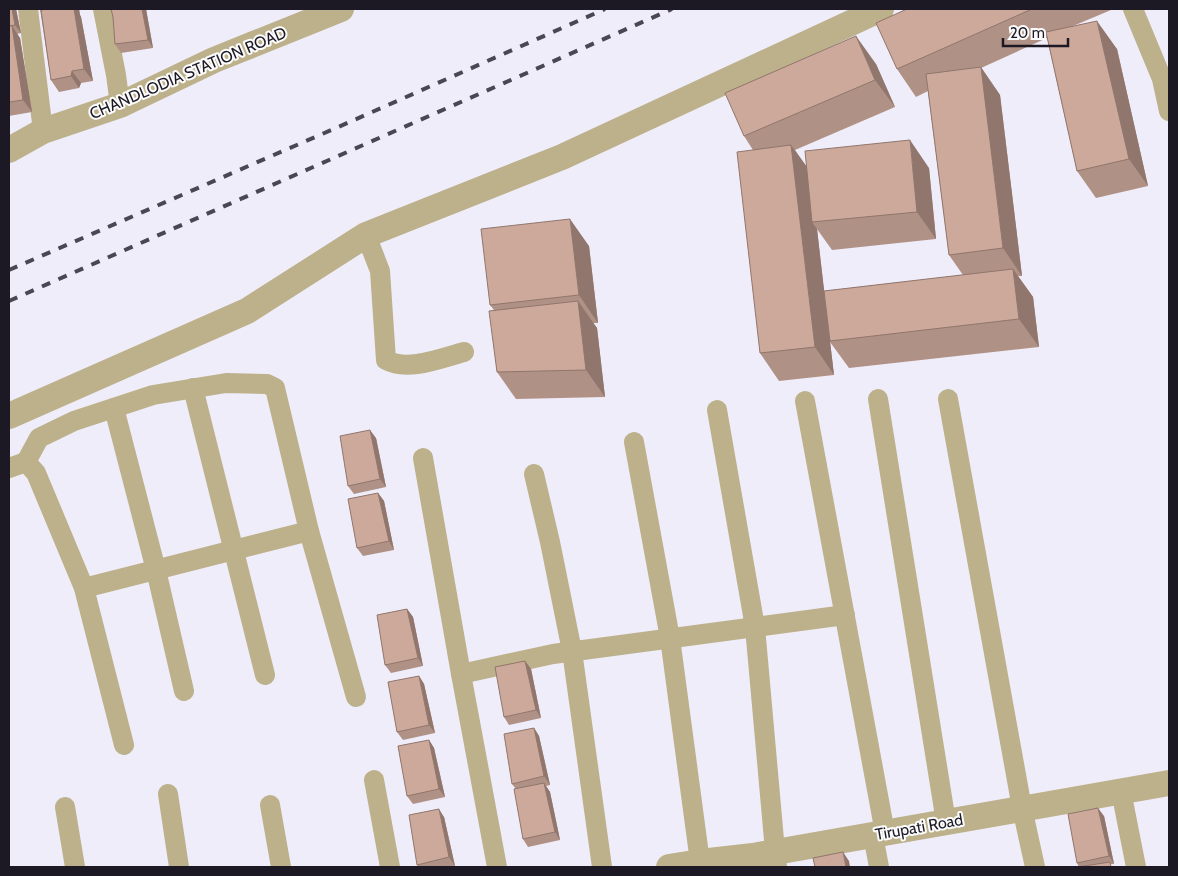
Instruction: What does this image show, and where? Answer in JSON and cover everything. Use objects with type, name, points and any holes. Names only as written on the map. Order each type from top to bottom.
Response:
[{"type":"street","points":[[28,9],[43,131]]},
{"type":"street","points":[[103,9],[120,105]]},
{"type":"street","name":"CHANDLODIA STATION ROAD","points":[[9,150],[43,131],[120,105],[214,60],[340,9]]},
{"type":"street","points":[[9,416],[247,311],[366,235],[562,157],[881,9]]},
{"type":"street","points":[[1133,9],[1162,79],[1169,111]]},
{"type":"street","points":[[366,235],[380,271],[386,360],[392,364],[416,365],[464,352]]},
{"type":"street","points":[[124,745],[84,588],[36,473],[17,465],[39,438],[74,422],[153,395],[226,383],[267,384],[275,388],[309,531],[356,697]]},
{"type":"street","points":[[193,388],[265,675]]},
{"type":"street","points":[[878,398],[946,822]]},
{"type":"street","points":[[948,399],[1022,808],[1035,867]]},
{"type":"street","points":[[805,401],[845,615],[879,834],[879,867]]},
{"type":"street","points":[[114,408],[156,570],[184,691]]},
{"type":"street","points":[[717,410],[755,626],[776,859]]},
{"type":"street","points":[[634,442],[670,638],[700,862]]},
{"type":"street","points":[[423,458],[497,867]]},
{"type":"street","points":[[534,474],[572,651],[602,867]]},
{"type":"street","points":[[84,588],[309,531]]},
{"type":"street","points":[[461,674],[572,651],[845,615]]},
{"type":"street","points":[[374,780],[390,867]]},
{"type":"street","name":"Tirupati Road","points":[[669,867],[753,856],[776,859],[879,834],[1169,783]]},
{"type":"street","points":[[1121,791],[1136,867]]},
{"type":"street","points":[[168,794],[178,867]]},
{"type":"street","points":[[270,805],[281,867]]},
{"type":"street","points":[[65,807],[75,867]]},
{"type":"building","points":[[9,9],[12,9],[15,25],[9,26]]},
{"type":"building","points":[[74,9],[84,69],[72,71],[71,76],[51,80],[41,10]]},
{"type":"building","points":[[111,9],[142,9],[148,40],[115,44]]},
{"type":"building","points":[[907,9],[1032,9],[897,69],[876,23]]},
{"type":"building","points":[[1097,21],[1129,159],[1077,171],[1046,32]]},
{"type":"building","points":[[9,26],[12,26],[23,100],[9,102]]},
{"type":"building","points":[[856,36],[875,80],[744,136],[725,93]]},
{"type":"building","points":[[981,67],[1003,248],[949,255],[926,74]]},
{"type":"building","points":[[910,140],[917,212],[812,222],[805,151]]},
{"type":"building","points":[[791,145],[815,347],[760,353],[737,152]]},
{"type":"building","points":[[570,219],[579,295],[490,305],[481,229]]},
{"type":"building","points":[[1013,269],[1019,319],[830,341],[824,291]]},
{"type":"building","points":[[578,301],[586,370],[497,372],[489,311]]},
{"type":"building","points":[[370,430],[380,479],[348,486],[340,436]]},
{"type":"building","points":[[378,493],[389,541],[357,548],[348,499]]},
{"type":"building","points":[[407,609],[418,658],[385,665],[377,615]]},
{"type":"building","points":[[525,661],[536,710],[504,717],[495,667]]},
{"type":"building","points":[[419,676],[429,725],[397,732],[388,682]]},
{"type":"building","points":[[534,728],[544,776],[512,784],[504,734]]},
{"type":"building","points":[[429,740],[439,789],[407,796],[398,746]]},
{"type":"building","points":[[544,783],[555,832],[523,839],[514,789]]},
{"type":"building","points":[[1098,808],[1109,856],[1077,863],[1068,814]]},
{"type":"building","points":[[439,809],[449,857],[417,865],[409,815]]},
{"type":"building","points":[[843,852],[846,867],[815,867],[813,858]]},
{"type":"building","points":[[1110,862],[1111,867],[1078,867]]},
{"type":"railway","points":[[9,270],[605,9]]},
{"type":"railway","points":[[9,301],[672,9]]}]
